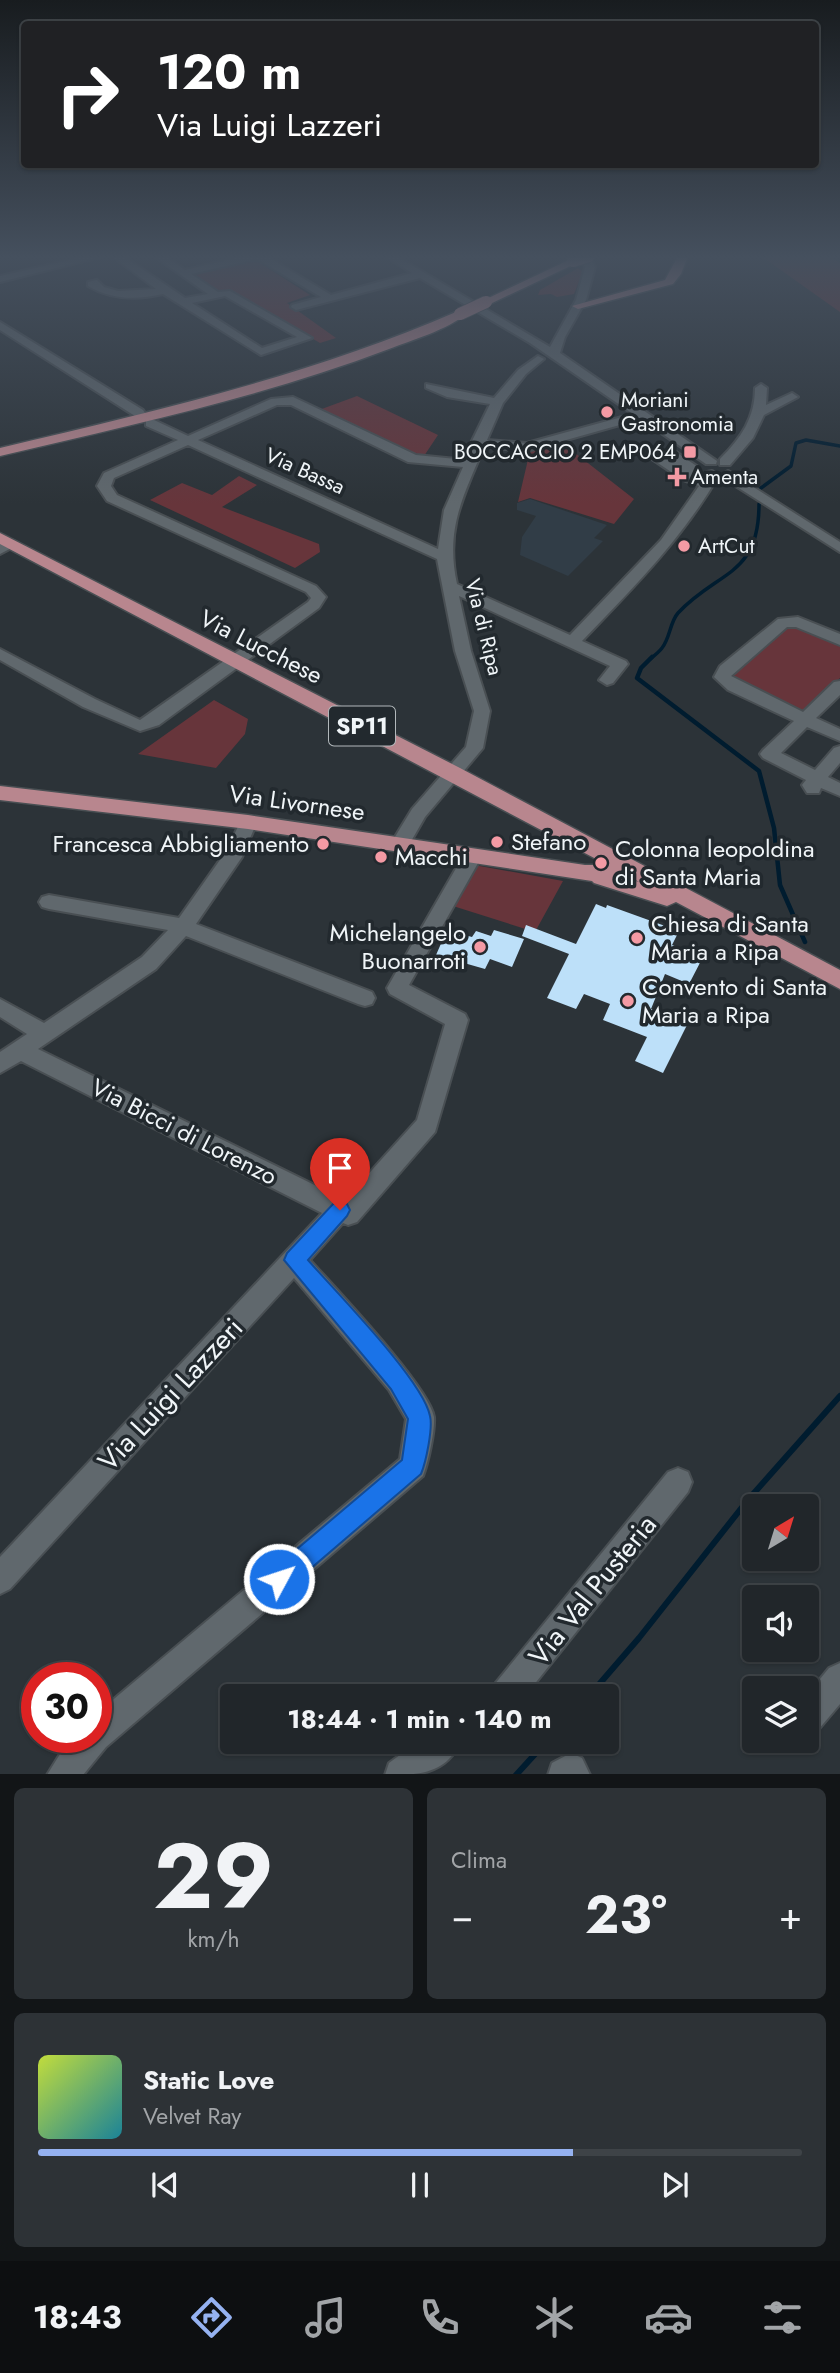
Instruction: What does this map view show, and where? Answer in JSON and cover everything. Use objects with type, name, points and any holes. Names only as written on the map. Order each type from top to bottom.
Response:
[{"type":"main road","points":[[0,454],[311,374],[407,339]]},
{"type":"main road","name":"Via Lucchese","points":[[3,541],[723,915]]},
{"type":"main road","name":"Via Livornese","points":[[0,793],[248,822],[584,873],[723,915]]},
{"type":"main road","name":"Via Livornese","points":[[584,873],[618,873],[618,868],[605,855]]},
{"type":"main road","points":[[723,915],[840,979]]},
{"type":"street","points":[[22,339],[138,413]]},
{"type":"street","points":[[240,339],[261,352],[303,339]]},
{"type":"street","points":[[530,339],[642,415],[714,473],[840,540]]},
{"type":"street","points":[[534,341],[555,340],[554,355]]},
{"type":"street","name":"Via di Ripa","points":[[399,845],[418,813],[474,748],[482,712],[463,651],[444,557],[451,510],[468,464],[497,402],[522,372],[538,359]]},
{"type":"street","points":[[430,386],[447,393],[497,402]]},
{"type":"street","points":[[572,642],[662,550],[714,473],[740,447],[760,412],[761,388]]},
{"type":"street","points":[[760,412],[792,397]]},
{"type":"street","points":[[0,654],[89,703],[140,726],[153,721],[314,605],[318,597],[311,589],[106,493],[104,486],[109,476],[283,400],[293,401],[413,459],[468,464]]},
{"type":"street","points":[[477,443],[527,447],[642,415]]},
{"type":"street","name":"Via Bassa","points":[[150,423],[444,557]]},
{"type":"street","points":[[783,509],[840,548]]},
{"type":"street","points":[[450,586],[620,664],[607,680]]},
{"type":"street","points":[[840,640],[788,621],[780,623],[726,669],[722,677],[734,686],[840,736]]},
{"type":"street","points":[[840,686],[769,754],[840,790]]},
{"type":"street","points":[[840,752],[811,785],[815,791],[840,803]]},
{"type":"street","points":[[0,1064],[149,963],[183,927],[235,852],[248,822]]},
{"type":"street","name":"Via Luigi Lazzeri","points":[[0,1579],[295,1260],[427,1125],[457,1020],[397,988],[473,856]]},
{"type":"street","points":[[49,902],[167,921],[365,998]]},
{"type":"street","points":[[0,1007],[44,1034]]},
{"type":"street","name":"Via Bicci di Lorenzo","points":[[19,1050],[344,1212]]},
{"type":"street","points":[[112,1723],[413,1466],[419,1417],[404,1390],[295,1260]]},
{"type":"street","name":"Via Val Pusteria","points":[[515,1684],[678,1482]]},
{"type":"street","points":[[819,1704],[840,1679]]},
{"type":"street","points":[[63,1774],[79,1753]]},
{"type":"street","points":[[401,1774],[428,1754]]},
{"type":"street","points":[[564,1774],[571,1769],[574,1774]]},
{"type":"shaded area","points":[[313,339],[333,339],[320,343]]},
{"type":"shaded area","points":[[357,396],[438,435],[424,456],[413,456],[319,410]]},
{"type":"shaded area","points":[[561,442],[634,499],[614,524],[530,498],[518,502],[530,451]]},
{"type":"shaded area","points":[[239,476],[257,485],[222,507],[319,544],[320,552],[295,568],[150,500],[182,483],[212,495]]},
{"type":"shaded area","points":[[530,499],[607,525],[594,538],[603,541],[568,576],[520,555],[522,537],[536,516],[517,510],[517,503]]},
{"type":"shaded area","points":[[793,623],[840,642],[840,678],[801,714],[729,678]]},
{"type":"shaded area","points":[[214,700],[248,719],[245,734],[216,768],[138,754]]},
{"type":"shaded area","points":[[474,865],[563,881],[535,932],[453,906]]},
{"type":"building","name":"Convento di Santa Maria a Ripa","points":[[596,904],[606,908],[607,905],[679,931],[672,945],[703,957],[689,984],[665,974],[651,1009],[687,1025],[663,1073],[635,1061],[647,1037],[603,1020],[610,1004],[584,994],[576,1009],[547,998],[569,954],[522,936],[526,925],[576,944]]},
{"type":"building","name":"Michelangelo Buonarroti","points":[[447,930],[472,937],[476,931],[491,936],[494,930],[524,939],[512,967],[490,959],[485,969],[436,955]]},
{"type":"waterway","points":[[761,488],[791,466],[796,443],[806,440],[840,446]]},
{"type":"waterway","points":[[650,659],[665,644],[678,613],[734,570],[744,559],[752,546],[757,528],[759,504]]},
{"type":"waterway","points":[[650,659],[641,668],[637,678],[759,771],[774,828],[780,885],[805,942]]},
{"type":"waterway","points":[[599,1684],[747,1501],[840,1396]]},
{"type":"waterway","points":[[517,1774],[535,1754]]},
{"type":"place","name":"Moriani Gastronomia","points":[[607,412]]},
{"type":"place","name":"BOCCACCIO 2 EMP064","points":[[690,452]]},
{"type":"place","name":"Amenta","points":[[677,477]]},
{"type":"place","name":"ArtCut","points":[[684,546]]},
{"type":"place","name":"Stefano","points":[[497,842]]},
{"type":"place","name":"Francesca Abbigliamento","points":[[323,844]]},
{"type":"place","name":"Macchi","points":[[381,857]]},
{"type":"place","name":"Colonna leopoldina di Santa Maria","points":[[601,863]]},
{"type":"place","name":"Chiesa di Santa Maria a Ripa","points":[[637,938]]},
{"type":"place","name":"Michelangelo Buonarroti","points":[[480,947]]},
{"type":"place","name":"Convento di Santa Maria a Ripa","points":[[628,1001]]},
{"type":"route","points":[[279,1579],[413,1466],[419,1417],[398,1381],[295,1260],[340,1210]]}]
